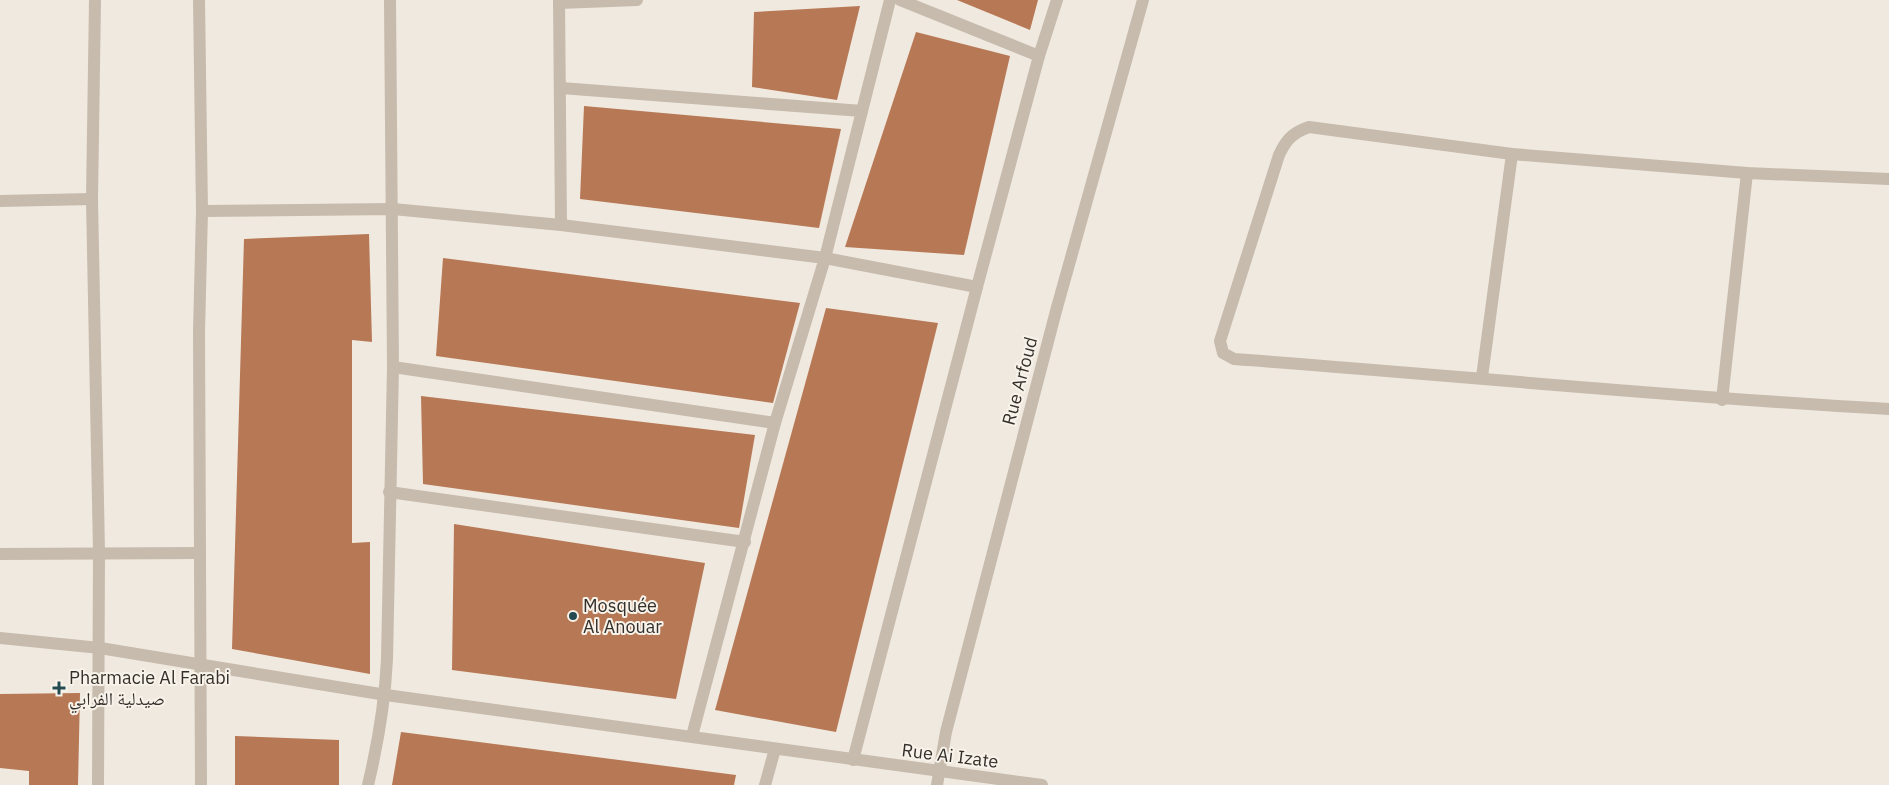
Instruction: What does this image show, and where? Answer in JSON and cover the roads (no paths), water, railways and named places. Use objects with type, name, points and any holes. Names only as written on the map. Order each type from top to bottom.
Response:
[{"type":"street","points":[[95,0],[92,200],[100,648],[98,785]]},
{"type":"street","points":[[199,0],[202,211],[199,332],[202,785]]},
{"type":"street","points":[[368,785],[380,734],[386,696],[393,367],[390,0]]},
{"type":"street","points":[[562,225],[559,2],[636,0]]},
{"type":"street","points":[[692,736],[745,542],[775,423],[825,258],[890,0]]},
{"type":"street","points":[[900,0],[1039,56]]},
{"type":"street","points":[[853,760],[1039,56],[1057,0]]},
{"type":"street","name":"Rue Arfoud","points":[[938,779],[946,732],[1049,340],[1143,0]]},
{"type":"street","points":[[561,88],[862,111]]},
{"type":"street","points":[[1889,179],[1747,173],[1512,154],[1309,128],[1295,132],[1286,141],[1279,155],[1220,341],[1223,353],[1234,359],[1482,378],[1722,400],[1889,409]]},
{"type":"street","points":[[1482,378],[1512,154]]},
{"type":"street","points":[[1722,400],[1747,173]]},
{"type":"street","points":[[0,201],[92,200]]},
{"type":"street","points":[[202,211],[393,209],[562,225],[825,258],[977,287]]},
{"type":"street","points":[[393,367],[775,423]]},
{"type":"street","points":[[389,492],[745,542]]},
{"type":"street","points":[[0,554],[99,552],[200,553]]},
{"type":"street","name":"Rue Ai Izate","points":[[0,638],[100,648],[386,696],[692,736],[853,760],[938,779],[1042,785]]},
{"type":"street","points":[[765,785],[775,749]]},
{"type":"place","name":"Mosquée Al Anouar","points":[[573,616]]},
{"type":"place","name":"Pharmacie Al Farabi صيدلية الفرابي","points":[[59,688]]}]
